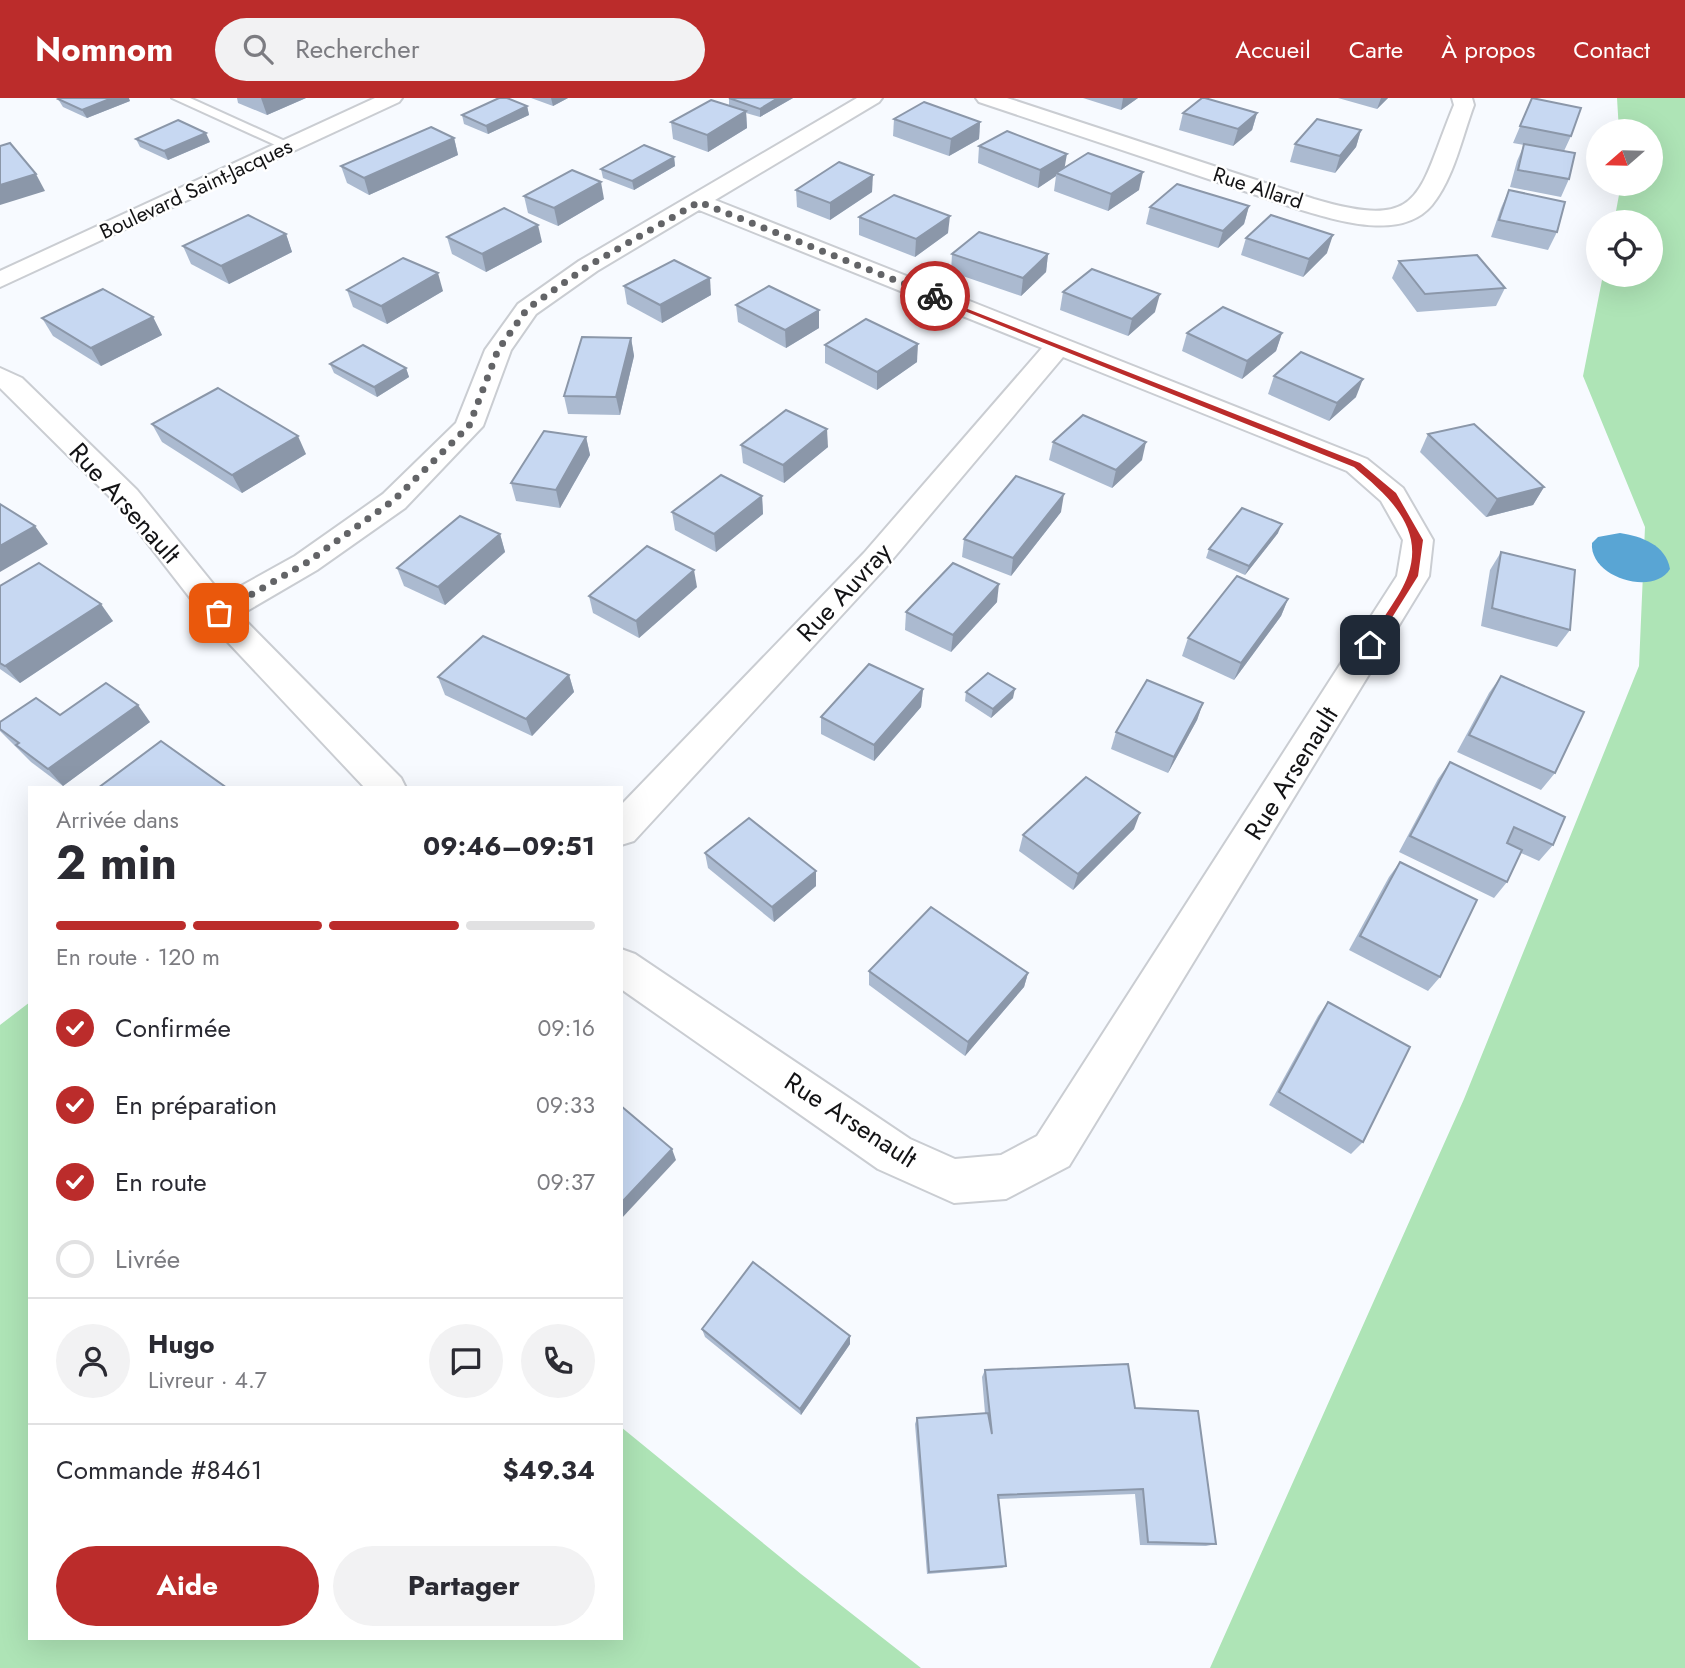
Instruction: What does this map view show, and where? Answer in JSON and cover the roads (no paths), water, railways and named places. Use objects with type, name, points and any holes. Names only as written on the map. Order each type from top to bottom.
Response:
[{"type":"street","name":"Boulevard Saint-Jacques","points":[[0,280],[392,98]]},
{"type":"street","points":[[219,613],[306,563],[403,491],[469,426],[498,350],[527,309],[588,266],[872,98]]},
{"type":"street","name":"Rue Allard","points":[[986,98],[1350,217],[1383,218],[1408,213],[1423,202],[1464,104],[1462,98]]},
{"type":"street","name":"Rue Arsenault","points":[[623,967],[894,1154],[954,1181],[1006,1177],[1053,1151],[1061,1140],[1413,576],[1419,540],[1393,495],[1357,465],[699,202]]},
{"type":"street","name":"Rue Auvray","points":[[623,828],[875,560],[1058,345]]},
{"type":"street","name":"Rue Arsenault","points":[[0,376],[12,384],[127,497],[219,613],[386,786]]},
{"type":"lane","points":[[179,98],[289,146]]},
{"type":"water","points":[[1620,533],[1644,539],[1658,548],[1668,561],[1670,569],[1662,577],[1650,582],[1637,582],[1611,574],[1594,555],[1592,543],[1598,537]]}]
